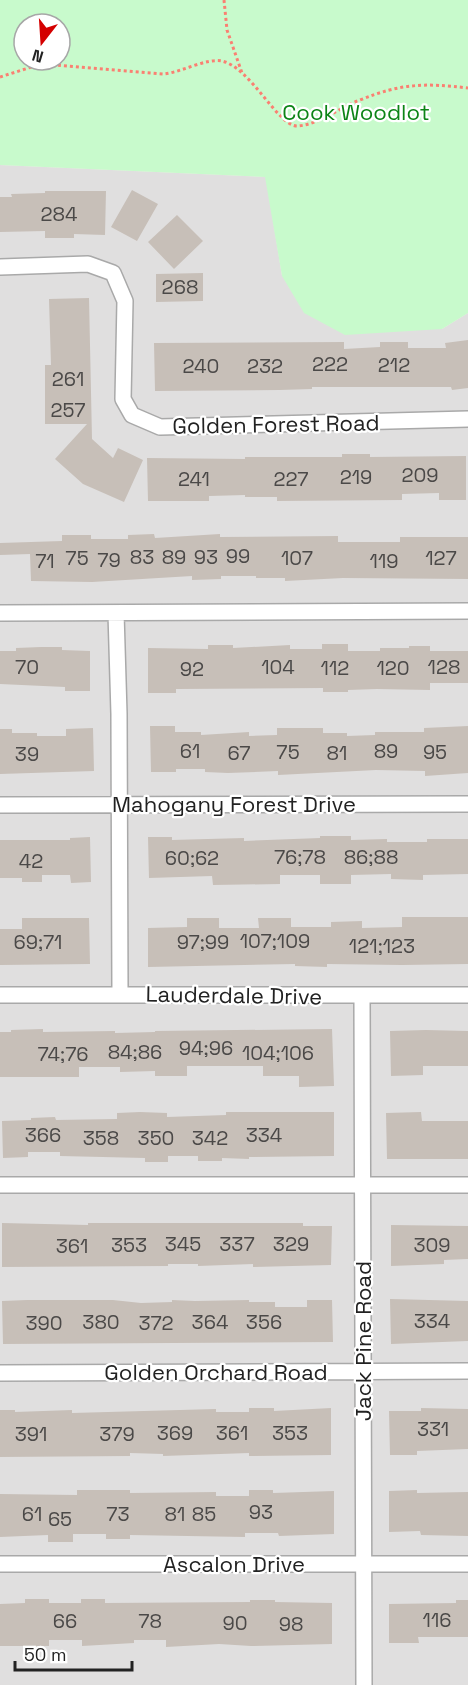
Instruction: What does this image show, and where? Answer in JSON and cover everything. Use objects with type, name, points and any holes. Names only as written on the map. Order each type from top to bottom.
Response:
[{"type":"street","name":"Golden Forest Road","points":[[0,267],[88,264],[113,273],[125,301],[123,399],[132,415],[144,422],[160,427],[468,419]]},
{"type":"street","points":[[0,613],[468,611]]},
{"type":"street","points":[[116,613],[119,714],[120,994]]},
{"type":"street","name":"Mahogany Forest Drive","points":[[0,805],[468,804]]},
{"type":"street","name":"Lauderdale Drive","points":[[0,995],[468,995]]},
{"type":"street","name":"Jack Pine Road","points":[[362,996],[364,1685]]},
{"type":"street","points":[[0,1185],[468,1185]]},
{"type":"street","name":"Golden Orchard Road","points":[[0,1373],[468,1371]]},
{"type":"street","name":"Ascalon Drive","points":[[0,1564],[468,1564]]},
{"type":"path","points":[[224,0],[227,30],[242,73]]},
{"type":"path","points":[[0,77],[41,64],[164,74],[210,61],[221,61],[242,73],[286,122],[298,126],[317,120],[360,99],[404,86],[430,83],[468,88]]},
{"type":"shaded area","points":[[0,165],[266,177],[282,276],[442,329],[468,313],[468,1685],[0,1685]]},
{"type":"green space","name":"Cook Woodlot","points":[[0,0],[468,0],[468,313],[442,329],[345,335],[304,313],[282,276],[265,177],[0,165]]},
{"type":"building","points":[[132,190],[158,204],[137,241],[111,227]]},
{"type":"building","points":[[45,191],[106,191],[105,235],[74,234],[74,238],[45,238],[45,231],[0,232],[0,197],[12,197],[11,194],[45,193]]},
{"type":"building","points":[[177,215],[203,241],[174,269],[148,242]]},
{"type":"building","points":[[203,273],[203,301],[156,302],[156,274]]},
{"type":"building","points":[[89,298],[92,439],[113,458],[118,448],[143,460],[124,502],[83,484],[55,459],[87,424],[45,424],[45,365],[51,365],[49,299]]},
{"type":"building","points":[[468,340],[468,388],[452,390],[451,387],[312,387],[312,389],[280,390],[155,391],[154,343],[344,342],[344,349],[380,347],[380,342],[408,342],[408,348],[446,348],[445,343]]},
{"type":"building","points":[[342,454],[370,454],[370,457],[466,456],[466,500],[439,500],[439,493],[402,494],[402,500],[277,501],[277,497],[245,497],[245,495],[209,496],[209,501],[148,501],[147,458],[245,459],[245,457],[342,457]]},
{"type":"building","points":[[154,534],[155,538],[220,534],[220,537],[338,536],[338,542],[400,542],[400,537],[468,537],[468,579],[343,578],[285,581],[285,578],[221,576],[221,579],[192,580],[192,576],[92,582],[31,581],[30,554],[0,555],[0,543],[62,541],[62,535],[91,535],[91,539],[128,539],[128,535]]},
{"type":"building","points":[[322,644],[348,644],[348,651],[380,651],[380,648],[430,646],[430,651],[468,651],[468,683],[430,683],[430,690],[377,689],[323,692],[323,688],[176,689],[176,693],[148,693],[148,648],[208,649],[208,645],[233,645],[233,648],[290,645],[290,649],[322,649]]},
{"type":"building","points":[[41,647],[90,651],[90,691],[65,691],[65,687],[0,684],[0,651]]},
{"type":"building","points":[[150,726],[175,726],[175,732],[201,732],[201,735],[249,732],[249,736],[277,735],[277,728],[323,728],[323,733],[347,733],[347,736],[375,735],[375,732],[424,732],[424,728],[468,726],[468,773],[425,776],[425,771],[376,770],[278,775],[278,771],[228,773],[205,772],[205,769],[151,772]]},
{"type":"building","points":[[93,728],[94,771],[0,774],[0,729],[12,729],[12,733],[37,733],[37,736],[66,736],[66,729]]},
{"type":"building","points":[[320,836],[351,836],[351,840],[387,839],[387,842],[468,839],[468,874],[423,875],[423,880],[391,879],[391,874],[351,875],[351,884],[320,884],[320,875],[280,875],[280,884],[213,885],[212,876],[149,878],[148,837],[172,837],[172,840],[244,838],[244,841],[320,838]]},
{"type":"building","points":[[90,837],[91,882],[71,883],[70,875],[42,875],[42,882],[22,882],[22,878],[0,878],[0,840],[70,840],[70,838]]},
{"type":"building","points":[[402,917],[468,917],[468,964],[148,967],[148,928],[187,927],[187,918],[219,918],[219,928],[259,928],[258,918],[291,918],[291,927],[331,927],[331,922],[362,921],[362,928],[402,927]]},
{"type":"building","points":[[22,918],[89,918],[90,964],[0,965],[0,929],[22,929]]},
{"type":"building","points":[[43,1029],[43,1032],[115,1031],[115,1033],[332,1029],[334,1086],[299,1087],[299,1076],[263,1076],[263,1066],[187,1066],[187,1076],[155,1076],[155,1071],[120,1072],[120,1067],[79,1067],[79,1077],[0,1077],[0,1032]]},
{"type":"building","points":[[390,1031],[468,1031],[468,1066],[423,1066],[423,1075],[391,1076]]},
{"type":"building","points":[[226,1112],[334,1112],[334,1156],[249,1157],[249,1159],[222,1158],[222,1161],[198,1161],[198,1156],[168,1156],[168,1162],[145,1162],[145,1158],[60,1156],[60,1152],[28,1152],[28,1157],[3,1158],[2,1121],[55,1117],[56,1120],[117,1119],[117,1113],[167,1113],[167,1117],[226,1115]]},
{"type":"building","points":[[421,1112],[422,1121],[468,1121],[468,1159],[387,1159],[386,1113]]},
{"type":"building","points":[[2,1223],[88,1225],[88,1223],[303,1223],[303,1226],[332,1226],[331,1265],[253,1267],[253,1264],[198,1266],[198,1264],[168,1264],[168,1266],[2,1267]]},
{"type":"building","points":[[391,1225],[468,1226],[468,1259],[444,1260],[444,1264],[391,1266]]},
{"type":"building","points":[[390,1299],[468,1301],[468,1341],[391,1344]]},
{"type":"building","points":[[113,1300],[141,1303],[172,1302],[172,1300],[249,1300],[249,1302],[275,1302],[275,1307],[307,1307],[307,1300],[332,1300],[333,1342],[3,1344],[2,1301]]},
{"type":"building","points":[[249,1408],[274,1408],[274,1411],[331,1408],[331,1455],[249,1456],[249,1453],[163,1456],[163,1454],[130,1453],[130,1456],[0,1457],[0,1410],[15,1410],[15,1412],[72,1410],[72,1413],[216,1409],[216,1412],[249,1412]]},
{"type":"building","points":[[421,1408],[468,1409],[468,1449],[417,1451],[417,1455],[390,1455],[389,1411],[421,1411]]},
{"type":"building","points":[[77,1490],[130,1490],[130,1493],[216,1492],[216,1496],[249,1496],[249,1490],[273,1490],[273,1493],[334,1491],[334,1534],[279,1536],[278,1533],[245,1533],[245,1537],[130,1535],[130,1539],[106,1539],[106,1534],[73,1534],[73,1542],[48,1542],[48,1535],[0,1537],[0,1494],[77,1495]]},
{"type":"building","points":[[417,1490],[417,1493],[468,1492],[468,1536],[421,1535],[420,1531],[389,1532],[389,1491]]},
{"type":"building","points":[[25,1599],[49,1599],[49,1603],[81,1603],[81,1599],[105,1599],[105,1603],[275,1600],[275,1602],[332,1603],[332,1644],[251,1646],[219,1644],[166,1647],[166,1640],[134,1640],[134,1643],[82,1646],[82,1640],[49,1640],[49,1646],[0,1646],[0,1604],[25,1603]]},
{"type":"building","points":[[456,1600],[468,1600],[468,1637],[418,1637],[419,1643],[389,1643],[389,1604],[456,1603]]}]
